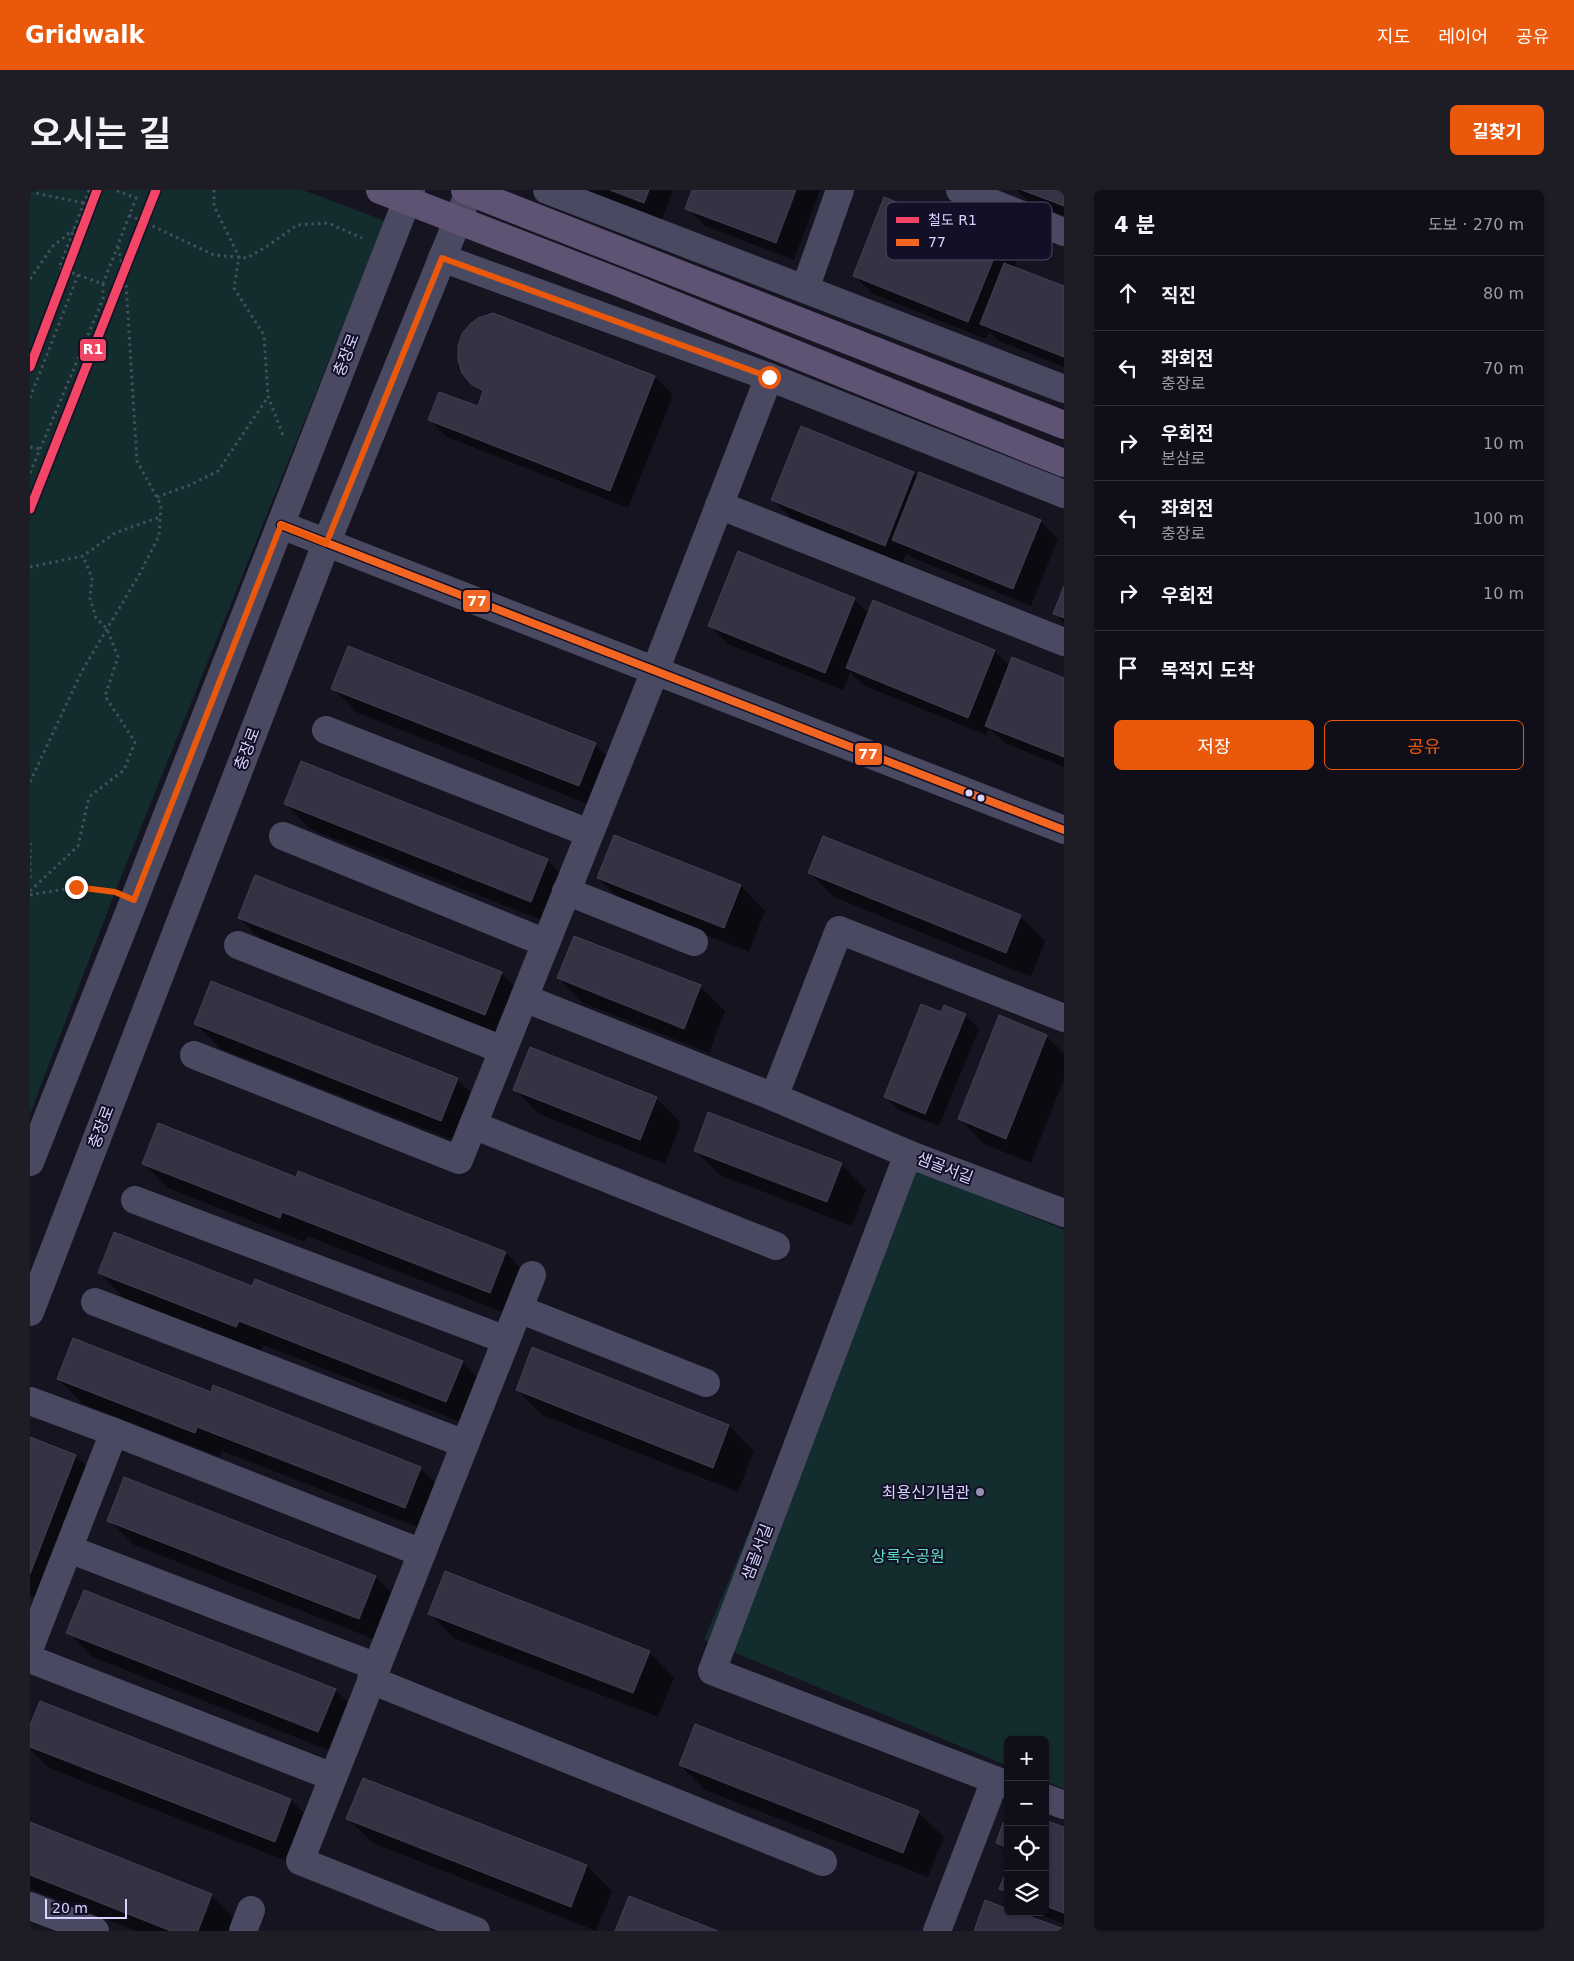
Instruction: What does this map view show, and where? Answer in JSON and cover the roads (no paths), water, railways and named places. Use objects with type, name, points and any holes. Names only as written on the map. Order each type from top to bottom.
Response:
[{"type":"main road","points":[[380,190],[630,287],[1064,462]]},
{"type":"main road","points":[[466,190],[1064,425]]},
{"type":"street","name":"충장로","points":[[30,1162],[411,190]]},
{"type":"street","name":"충장로","points":[[30,1312],[326,544],[470,190]]},
{"type":"street","points":[[547,190],[1064,389]]},
{"type":"street","points":[[805,289],[840,190]]},
{"type":"street","points":[[960,190],[990,202]]},
{"type":"street","points":[[1052,227],[1064,232]]},
{"type":"street","points":[[442,258],[769,377],[1064,494]]},
{"type":"street","points":[[194,1055],[459,1160],[655,671],[769,377]]},
{"type":"street","points":[[719,504],[1064,642]]},
{"type":"street","points":[[281,525],[1064,830]]},
{"type":"street","points":[[326,730],[589,833]]},
{"type":"street","points":[[283,836],[546,942]]},
{"type":"street","points":[[566,891],[694,942]]},
{"type":"street","points":[[774,1097],[839,930],[1064,1018]]},
{"type":"street","points":[[238,945],[503,1050]]},
{"type":"street","points":[[524,998],[774,1097],[908,1154]]},
{"type":"street","points":[[473,1125],[776,1246]]},
{"type":"street","name":"샘골서길","points":[[937,1931],[1002,1783],[712,1671],[908,1154],[1064,1213]]},
{"type":"street","points":[[135,1200],[506,1340]]},
{"type":"street","points":[[476,1931],[300,1861],[532,1276]]},
{"type":"street","points":[[95,1302],[465,1444]]},
{"type":"street","points":[[519,1309],[706,1383]]},
{"type":"street","points":[[30,1401],[422,1553]]},
{"type":"street","points":[[30,1647],[114,1432]]},
{"type":"street","points":[[69,1549],[823,1862]]},
{"type":"street","points":[[30,1659],[333,1777]]},
{"type":"street","points":[[1049,1799],[1064,1805]]},
{"type":"street","points":[[30,1906],[95,1931]]},
{"type":"rail line","name":"R1","points":[[30,367],[97,190]]},
{"type":"rail line","name":"R1","points":[[30,509],[156,190]]},
{"type":"place","name":"최용신기념관","points":[[980,1492]]},
{"type":"park label","name":"상록수공원","points":[[908,1556]]}]
